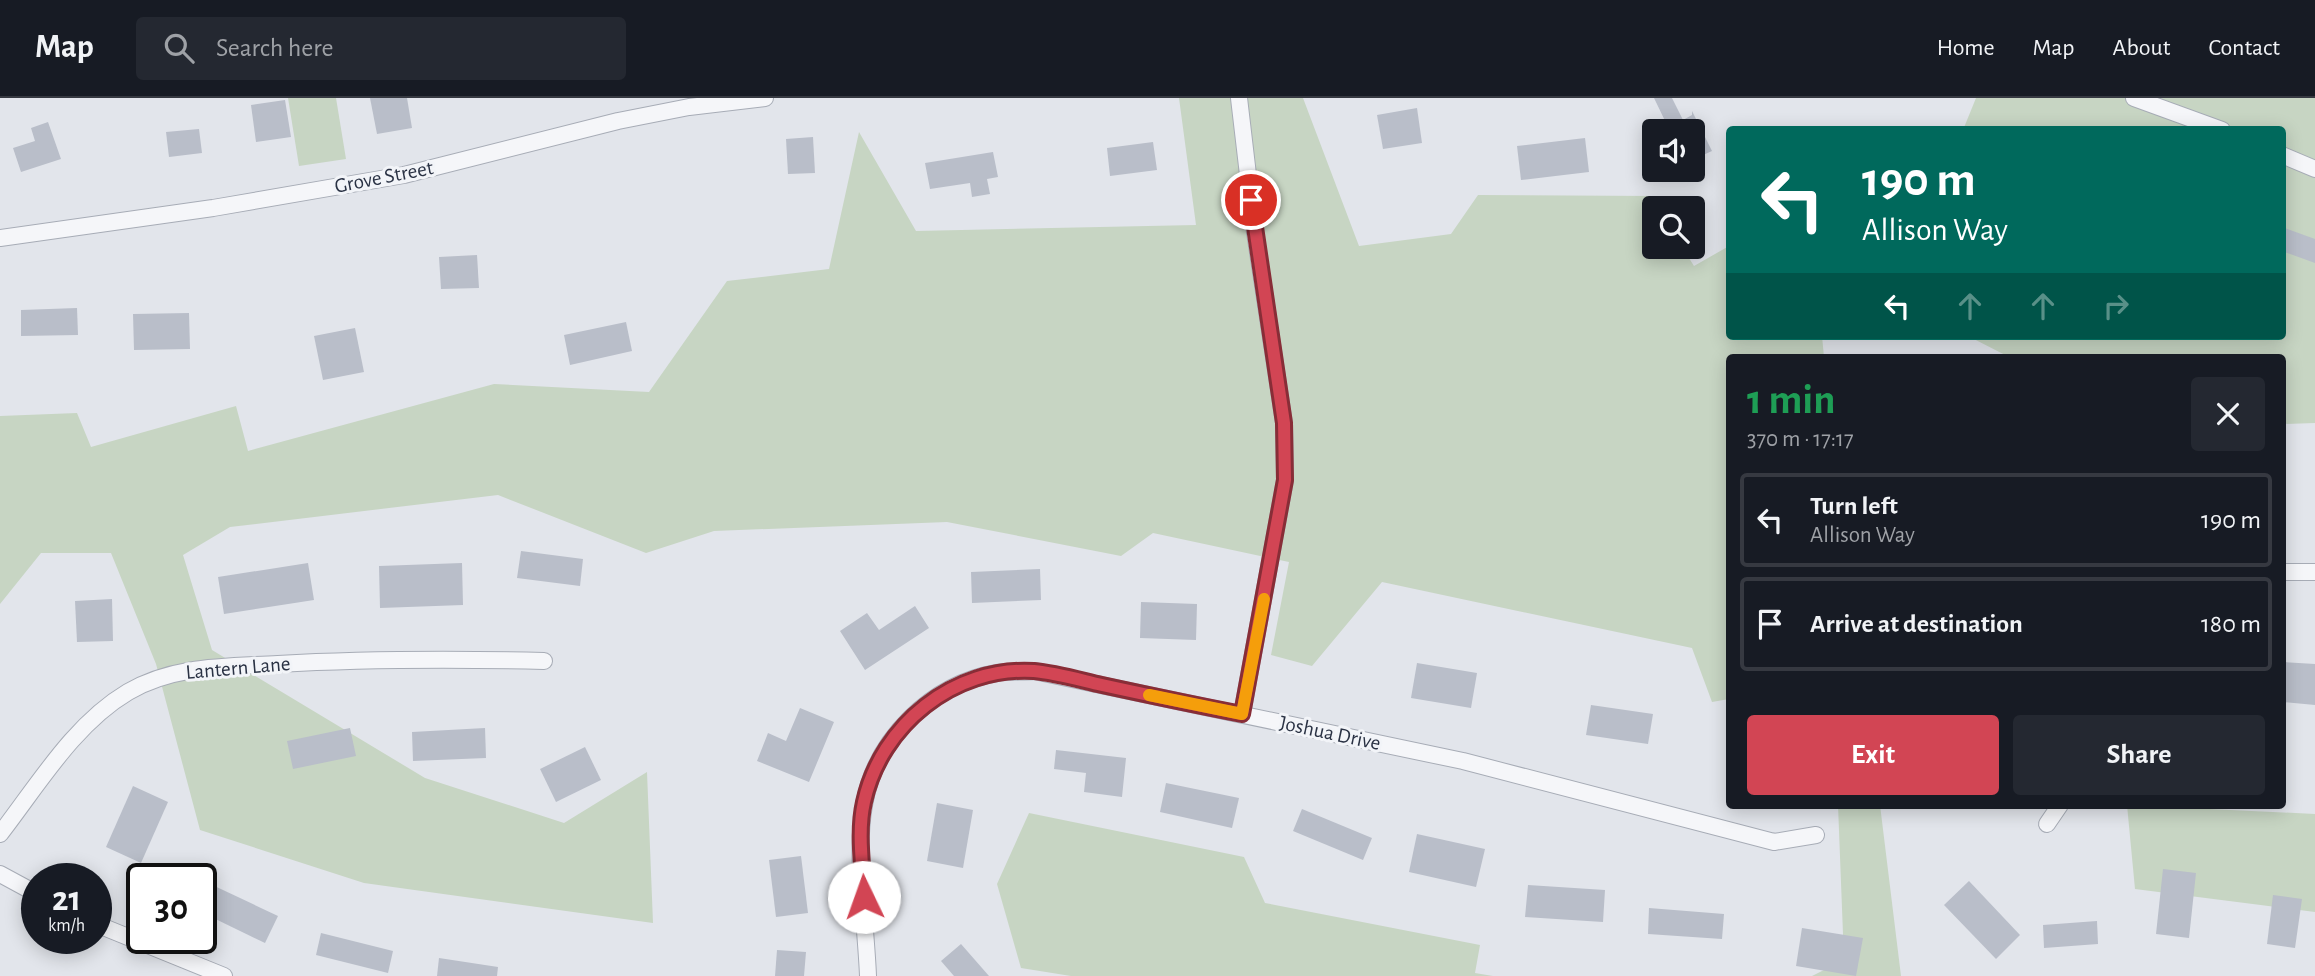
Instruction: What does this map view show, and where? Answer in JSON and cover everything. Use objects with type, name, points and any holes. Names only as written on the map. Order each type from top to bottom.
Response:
[{"type":"street","name":"Grove Street","points":[[0,238],[213,208],[404,175],[618,121],[689,107],[765,98]]},
{"type":"street","points":[[1239,98],[1254,226],[1284,423],[1285,480],[1242,714]]},
{"type":"street","points":[[2134,98],[2211,126]]},
{"type":"street","points":[[2286,157],[2315,169]]},
{"type":"street","points":[[2286,572],[2315,572]]},
{"type":"street","name":"Lantern Lane","points":[[0,834],[81,730],[120,698],[155,679],[187,669],[355,660],[544,661]]},
{"type":"street","name":"Joshua Drive","points":[[868,976],[861,829],[864,803],[885,750],[900,729],[941,694],[969,681],[997,673],[1034,671],[1463,761],[1774,842],[1816,835]]},
{"type":"street","points":[[2047,824],[2057,809]]},
{"type":"street","points":[[0,874],[21,885]]},
{"type":"street","points":[[112,930],[224,976]]},
{"type":"green space","points":[[288,98],[336,98],[346,159],[299,166]]},
{"type":"green space","points":[[1179,98],[1303,98],[1359,246],[1451,234],[1478,195],[1653,196],[1642,196],[1642,259],[1690,259],[1694,266],[1726,248],[1726,340],[1822,340],[1824,354],[1726,354],[1726,700],[1712,702],[1692,648],[1382,582],[1312,666],[1271,655],[1289,562],[1153,533],[1121,556],[947,522],[714,531],[646,553],[498,495],[230,527],[183,555],[212,650],[425,778],[564,823],[647,772],[653,923],[364,883],[200,830],[156,664],[111,553],[41,553],[0,604],[0,416],[77,413],[91,447],[236,406],[248,451],[494,384],[649,392],[727,281],[829,269],[859,132],[916,231],[1196,225]]},
{"type":"green space","points":[[1976,98],[2315,98],[2315,423],[2286,424],[2286,354],[2003,354],[1976,340],[2286,340],[2286,126],[1965,126]]},
{"type":"green space","points":[[1838,809],[1880,809],[1901,976],[1812,976],[1844,960]]},
{"type":"green space","points":[[2127,809],[2211,809],[2315,814],[2315,912],[2135,889]]},
{"type":"green space","points":[[1029,813],[1244,857],[1265,903],[1480,945],[1475,973],[1493,976],[1071,976],[1021,968],[997,884]]},
{"type":"building","points":[[370,98],[407,98],[412,128],[377,134]]},
{"type":"building","points":[[1654,98],[1672,98],[1682,119],[1664,119]]},
{"type":"building","points":[[285,100],[291,137],[256,142],[251,105]]},
{"type":"building","points":[[1417,108],[1422,143],[1383,149],[1377,115]]},
{"type":"building","points":[[48,122],[61,159],[21,172],[13,148],[35,141],[31,128]]},
{"type":"building","points":[[199,129],[202,153],[169,157],[166,132]]},
{"type":"building","points":[[813,137],[815,173],[788,174],[786,139]]},
{"type":"building","points":[[1705,137],[1712,151],[1705,154]]},
{"type":"building","points":[[1585,138],[1589,172],[1521,180],[1517,146]]},
{"type":"building","points":[[1153,142],[1157,170],[1110,176],[1107,148]]},
{"type":"building","points":[[993,152],[998,177],[987,179],[990,194],[972,197],[970,183],[930,189],[925,163]]},
{"type":"building","points":[[2286,228],[2315,239],[2315,263],[2286,252]]},
{"type":"building","points":[[477,255],[479,288],[441,289],[439,257]]},
{"type":"building","points":[[77,308],[78,335],[21,336],[21,310]]},
{"type":"building","points":[[189,313],[190,349],[134,350],[133,314]]},
{"type":"building","points":[[626,322],[632,351],[570,365],[564,335]]},
{"type":"building","points":[[355,328],[364,372],[323,380],[314,336]]},
{"type":"building","points":[[521,551],[583,559],[580,586],[517,578]]},
{"type":"building","points":[[308,563],[314,600],[224,614],[218,577]]},
{"type":"building","points":[[462,563],[463,605],[380,608],[379,566]]},
{"type":"building","points":[[1040,569],[1041,600],[972,603],[971,572]]},
{"type":"building","points":[[112,599],[113,641],[77,642],[75,601]]},
{"type":"building","points":[[1141,602],[1197,604],[1196,640],[1140,638]]},
{"type":"building","points":[[915,606],[929,628],[865,670],[840,631],[867,613],[879,630]]},
{"type":"building","points":[[2286,662],[2315,664],[2315,705],[2286,702]]},
{"type":"building","points":[[1417,663],[1477,673],[1471,708],[1411,698]]},
{"type":"building","points":[[1591,705],[1653,714],[1648,744],[1586,735]]},
{"type":"building","points":[[800,708],[834,722],[809,782],[757,761],[768,733],[786,741]]},
{"type":"building","points":[[350,728],[356,756],[293,769],[287,741]]},
{"type":"building","points":[[485,728],[486,758],[413,761],[412,732]]},
{"type":"building","points":[[585,747],[601,780],[556,802],[540,769]]},
{"type":"building","points":[[1056,750],[1126,758],[1122,797],[1084,792],[1086,773],[1054,769]]},
{"type":"building","points":[[1166,783],[1239,798],[1232,828],[1160,812]]},
{"type":"building","points":[[133,786],[168,802],[141,863],[106,847]]},
{"type":"building","points":[[937,803],[973,810],[963,868],[927,861]]},
{"type":"building","points":[[1302,809],[1372,838],[1363,860],[1293,831]]},
{"type":"building","points":[[1417,834],[1485,849],[1476,887],[1409,872]]},
{"type":"building","points":[[801,856],[808,913],[776,917],[769,860]]},
{"type":"building","points":[[2163,869],[2196,873],[2189,938],[2156,934]]},
{"type":"building","points":[[1969,881],[2020,935],[1996,959],[1944,905]]},
{"type":"building","points":[[1528,885],[1605,890],[1603,922],[1525,917]]},
{"type":"building","points":[[217,887],[278,916],[265,943],[217,920]]},
{"type":"building","points":[[2273,895],[2302,899],[2295,948],[2267,944]]},
{"type":"building","points":[[1649,908],[1724,914],[1722,939],[1648,934]]},
{"type":"building","points":[[2097,921],[2098,944],[2044,948],[2043,925]]},
{"type":"building","points":[[1802,928],[1863,938],[1856,976],[1796,966]]},
{"type":"building","points":[[321,933],[393,951],[388,973],[316,955]]},
{"type":"building","points":[[961,944],[989,976],[954,976],[941,961]]},
{"type":"building","points":[[777,950],[806,952],[804,976],[775,976]]},
{"type":"building","points":[[439,958],[498,967],[497,976],[437,976]]},
{"type":"slow traffic","points":[[1149,695],[1242,714],[1264,599]]},
{"type":"route","points":[[864,897],[861,829],[864,803],[872,776],[885,750],[900,729],[920,709],[941,694],[969,681],[997,673],[1034,671],[1242,714],[1285,480],[1284,423],[1251,200]]}]
